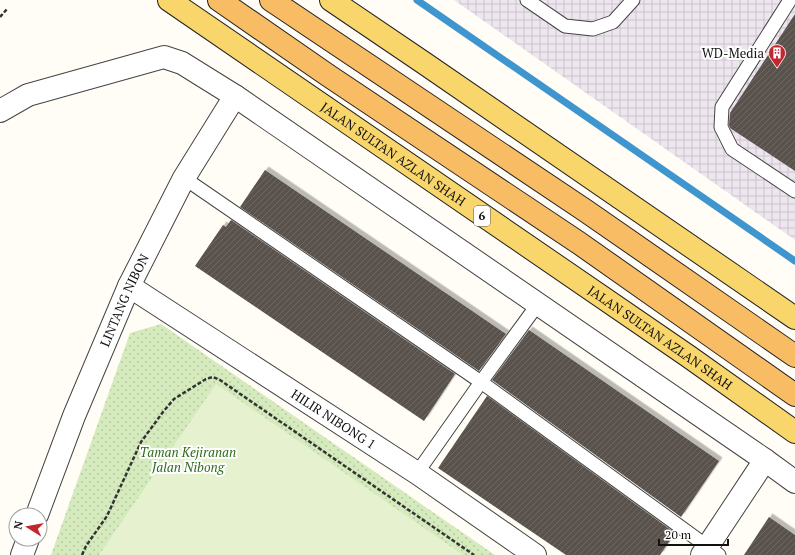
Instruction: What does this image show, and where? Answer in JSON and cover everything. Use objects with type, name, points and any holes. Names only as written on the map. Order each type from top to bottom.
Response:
[{"type":"highway","name":"6","points":[[219,0],[329,76],[579,243],[795,395]]},
{"type":"highway","points":[[271,0],[586,211],[795,356]]},
{"type":"main road","name":"JALAN SULTAN AZLAN SHAH","points":[[169,0],[688,356],[795,432]]},
{"type":"main road","points":[[331,0],[795,318]]},
{"type":"street","points":[[0,111],[28,95],[164,57],[182,63],[235,96],[795,482]]},
{"type":"street","name":"LINTANG NIBON","points":[[40,507],[74,416],[129,286],[184,178],[235,96]]},
{"type":"street","name":"HILIR NIBONG 1","points":[[129,286],[417,473],[536,555]]},
{"type":"street","points":[[709,552],[765,460]]},
{"type":"lane","points":[[527,0],[565,26],[593,29],[613,22],[633,0]]},
{"type":"lane","points":[[790,0],[722,107],[721,127],[732,149],[795,191]]},
{"type":"lane","points":[[184,178],[480,382],[709,552]]},
{"type":"lane","points":[[417,473],[480,382],[538,304]]},
{"type":"path","points":[[0,17],[7,8]]},
{"type":"path","points":[[82,555],[86,546],[110,511],[141,442],[162,412],[174,399],[206,379],[213,377],[220,380],[474,555]]},
{"type":"shaded area","points":[[454,0],[795,0],[795,240]]},
{"type":"green space","name":"Taman Kejiranan Jalan Nibong","points":[[161,324],[495,555],[51,555],[130,333]]},
{"type":"green space","points":[[216,384],[463,555],[99,555]]},
{"type":"building","name":"WD-Media","points":[[795,14],[795,171],[730,128],[729,125],[730,113]]},
{"type":"building","points":[[265,170],[506,334],[479,371],[240,207]]},
{"type":"building","points":[[231,220],[455,374],[424,421],[195,266],[223,225],[226,227]]},
{"type":"building","points":[[529,330],[719,461],[681,517],[492,380]]},
{"type":"building","points":[[487,396],[675,533],[660,555],[566,555],[438,468]]},
{"type":"building","points":[[769,517],[795,535],[795,555],[744,555]]},
{"type":"waterway","points":[[417,0],[795,261]]},
{"type":"place","name":"WD-Media","points":[[777,68]]}]
